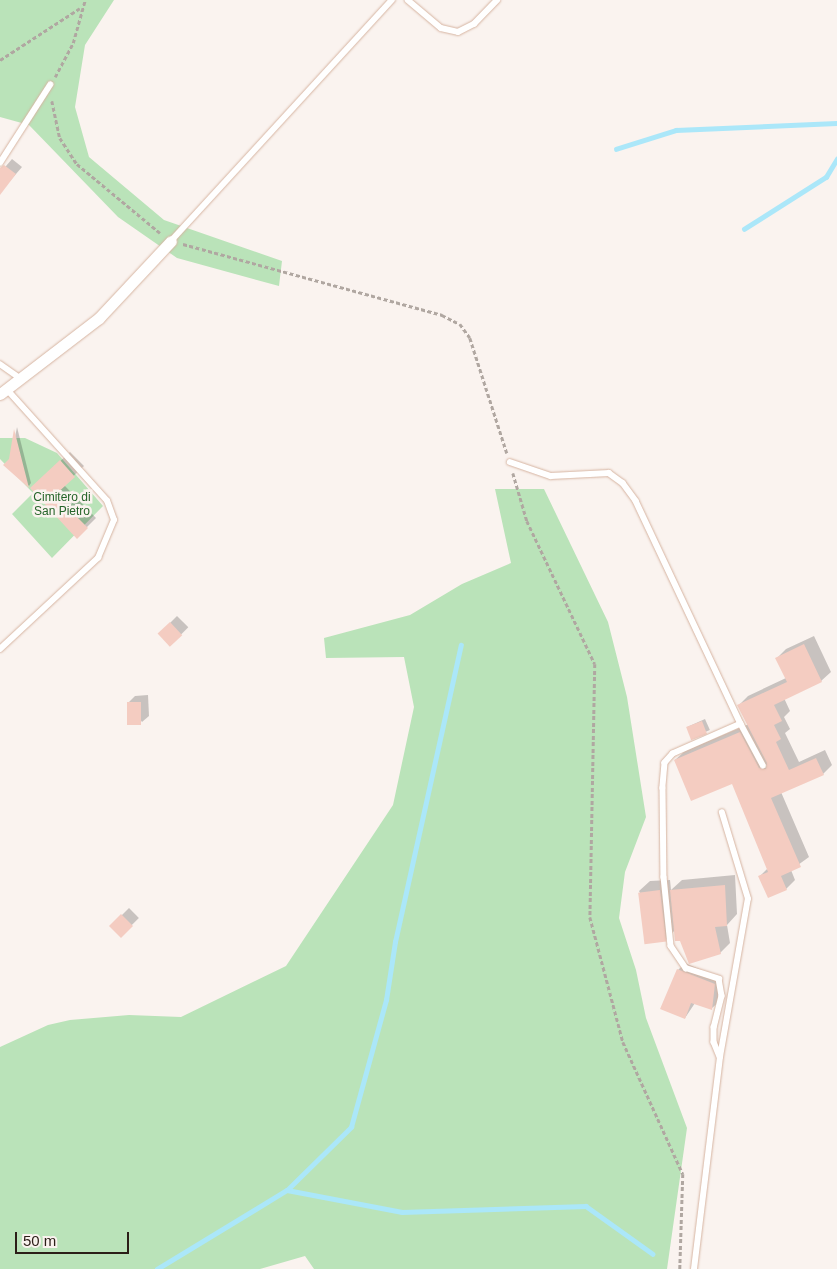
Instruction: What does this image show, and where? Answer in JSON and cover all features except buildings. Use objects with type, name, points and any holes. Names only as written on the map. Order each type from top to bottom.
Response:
[{"type":"street","points":[[3,391],[99,318],[171,241]]},
{"type":"lane","points":[[171,241],[392,0]]},
{"type":"lane","points":[[408,0],[440,28],[458,32],[474,24],[497,0]]},
{"type":"lane","points":[[0,163],[50,85]]},
{"type":"lane","points":[[0,364],[20,378]]},
{"type":"lane","points":[[0,649],[98,558],[114,520],[107,501],[3,391]]},
{"type":"lane","points":[[510,462],[551,476],[609,473],[623,483],[636,501],[763,765]]},
{"type":"lane","points":[[720,1057],[714,1042],[714,1027],[722,996],[719,979],[686,968],[671,946],[664,878],[663,788],[665,763],[673,754],[742,724]]},
{"type":"lane","points":[[694,1269],[720,1057],[748,899],[722,813]]},
{"type":"path","points":[[85,0],[80,8],[73,42],[50,85],[60,138],[77,164],[171,241],[442,315],[460,324],[470,338],[527,521],[595,664],[590,917],[623,1042],[683,1174],[680,1269]]},
{"type":"path","points":[[0,60],[80,8]]},
{"type":"green space","points":[[0,0],[114,0],[85,45],[75,107],[89,157],[164,220],[282,261],[279,286],[177,258],[118,217],[29,125],[0,117]]},
{"type":"green space","name":"Cimitero di San Pietro","points":[[0,438],[25,438],[57,453],[103,506],[52,558],[12,514],[33,493],[0,459]]},
{"type":"green space","points":[[495,489],[544,489],[608,622],[627,697],[646,817],[625,872],[619,918],[636,970],[646,1018],[687,1128],[667,1269],[314,1269],[305,1256],[260,1269],[0,1269],[0,1047],[48,1025],[70,1020],[129,1015],[181,1017],[286,966],[393,805],[414,707],[404,657],[326,658],[324,638],[410,615],[462,584],[511,563]]},
{"type":"waterway","points":[[616,149],[676,130],[837,123]]},
{"type":"waterway","points":[[744,229],[826,177],[837,159]]},
{"type":"waterway","points":[[157,1269],[287,1190],[351,1127],[386,1000],[395,942],[461,645]]},
{"type":"waterway","points":[[287,1190],[402,1212],[586,1206],[653,1254]]}]
